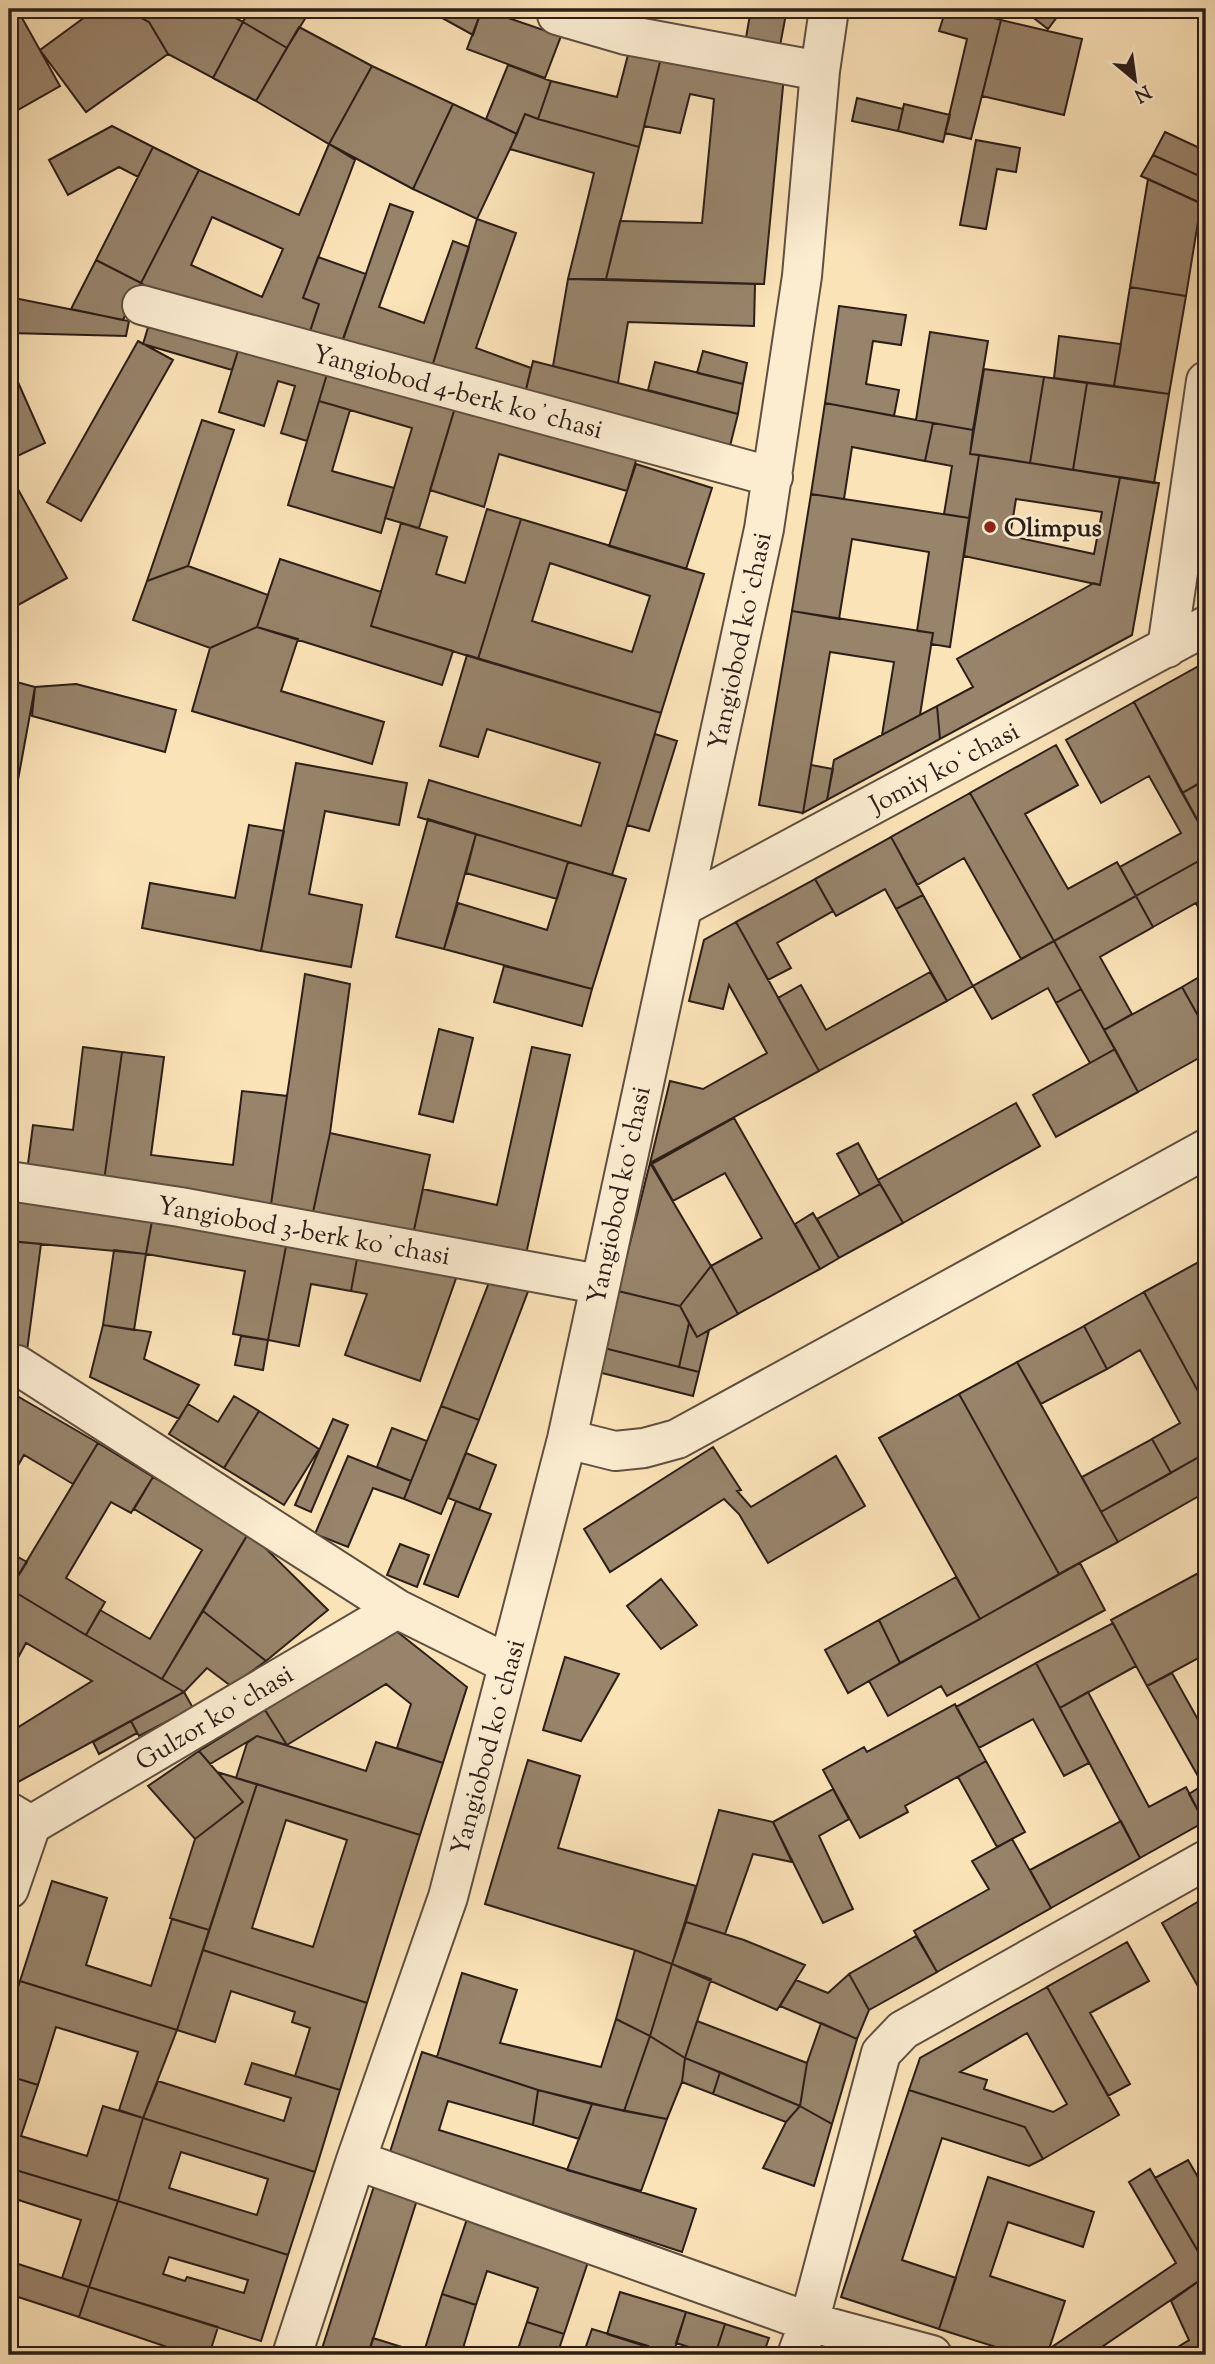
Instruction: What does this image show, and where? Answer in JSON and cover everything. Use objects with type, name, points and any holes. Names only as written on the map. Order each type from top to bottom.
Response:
[{"type":"street","name":"Yangiobod koʻchasi","points":[[292,2355],[356,2160],[448,1898],[567,1439],[598,1284],[682,907],[773,477],[802,276],[820,71],[829,9]]},
{"type":"street","points":[[557,15],[626,35],[820,71]]},
{"type":"street","name":"Yangiobod 4-berk koʼchasi","points":[[142,305],[773,477]]},
{"type":"street","points":[[1167,648],[1206,381]]},
{"type":"street","name":"Jomiy koʻchasi","points":[[682,907],[1206,626]]},
{"type":"street","points":[[567,1439],[615,1451],[644,1448],[677,1438],[1206,1150]]},
{"type":"street","name":"Yangiobod 3-berk koʼchasi","points":[[9,1181],[180,1207],[598,1284]]},
{"type":"street","points":[[17,1365],[397,1609],[509,1664]]},
{"type":"street","name":"Gulzor koʻchasi","points":[[9,1889],[20,1818],[397,1609]]},
{"type":"street","points":[[803,2339],[881,2053],[903,2031],[1206,1860]]},
{"type":"street","points":[[356,2160],[803,2339],[932,2355]]},
{"type":"building","points":[[9,9],[17,9],[60,86],[9,115]]},
{"type":"building","points":[[96,9],[125,9],[149,22],[168,54],[86,112],[40,50]]},
{"type":"building","points":[[125,9],[219,9],[243,22],[213,78],[168,54],[149,22]]},
{"type":"building","points":[[250,9],[311,9],[287,48],[243,22]]},
{"type":"building","points":[[426,9],[482,9],[473,35]]},
{"type":"building","points":[[482,9],[561,36],[545,78],[467,49]]},
{"type":"building","points":[[588,9],[643,9],[637,31]]},
{"type":"building","points":[[751,9],[787,9],[778,56],[744,49]]},
{"type":"building","points":[[946,9],[961,9],[1001,20],[971,139],[945,133],[967,39],[939,31]]},
{"type":"building","points":[[1022,9],[1063,9],[1048,29]]},
{"type":"building","points":[[1001,20],[1082,39],[1064,115],[982,96]]},
{"type":"building","points":[[243,22],[287,48],[256,101],[213,78]]},
{"type":"building","points":[[299,27],[372,66],[329,144],[256,101]]},
{"type":"building","points":[[630,47],[662,54],[639,147],[538,119],[551,81],[617,97]]},
{"type":"building","points":[[662,54],[784,76],[764,284],[606,279],[620,221],[702,223],[714,99],[690,94],[680,133],[644,126]]},
{"type":"building","points":[[508,65],[551,81],[538,119],[525,114],[517,134],[486,119]]},
{"type":"building","points":[[372,66],[453,104],[413,189],[329,144]]},
{"type":"building","points":[[857,98],[903,109],[898,131],[852,121]]},
{"type":"building","points":[[453,104],[517,134],[477,219],[413,189]]},
{"type":"building","points":[[904,104],[950,115],[943,142],[898,131]]},
{"type":"building","points":[[525,114],[639,147],[606,279],[568,279],[594,173],[510,149]]},
{"type":"building","points":[[112,126],[153,147],[138,177],[119,167],[68,195],[49,160]]},
{"type":"building","points":[[1165,132],[1206,151],[1206,179],[1153,155]]},
{"type":"building","points":[[976,140],[1020,148],[1016,172],[997,169],[986,229],[960,225]]},
{"type":"building","points":[[329,144],[355,160],[303,298],[319,304],[305,347],[190,314],[141,283],[199,170],[299,215]],"holes":[[[212,217],[283,249],[262,297],[191,265]]]},
{"type":"building","points":[[153,147],[199,170],[141,283],[96,260]]},
{"type":"building","points":[[1153,155],[1206,179],[1206,206],[1141,176]]},
{"type":"building","points":[[1148,179],[1201,203],[1186,296],[1130,287]]},
{"type":"building","points":[[390,204],[413,212],[379,307],[424,323],[453,241],[469,247],[431,370],[343,340]]},
{"type":"building","points":[[477,219],[516,233],[476,348],[531,368],[523,402],[431,370]]},
{"type":"building","points":[[318,257],[366,274],[340,347],[308,337],[319,304],[303,298]]},
{"type":"building","points":[[96,260],[141,283],[123,320],[71,309]]},
{"type":"building","points":[[568,279],[755,284],[754,326],[628,322],[618,383],[553,366]]},
{"type":"building","points":[[1130,287],[1186,296],[1169,394],[1114,386]]},
{"type":"building","points":[[9,297],[129,321],[126,336],[9,333]]},
{"type":"building","points":[[839,306],[906,315],[901,345],[873,341],[866,384],[899,390],[894,416],[825,403]]},
{"type":"building","points":[[153,311],[242,338],[232,370],[143,344]]},
{"type":"building","points":[[930,332],[988,341],[973,430],[916,420]]},
{"type":"building","points":[[1059,336],[1121,344],[1114,386],[1054,378]]},
{"type":"building","points":[[242,338],[330,364],[307,441],[281,433],[295,386],[278,381],[264,426],[219,412]]},
{"type":"building","points":[[138,341],[173,360],[81,521],[47,502]]},
{"type":"building","points":[[703,351],[747,363],[743,384],[697,373]]},
{"type":"building","points":[[533,361],[738,414],[728,454],[523,402]]},
{"type":"building","points":[[9,362],[45,443],[9,460]]},
{"type":"building","points":[[655,362],[743,384],[738,414],[648,390]]},
{"type":"building","points":[[330,364],[457,401],[419,528],[385,518],[412,428],[319,401]]},
{"type":"building","points":[[984,369],[1044,377],[1030,463],[970,454]]},
{"type":"building","points":[[1044,377],[1087,383],[1073,470],[1030,463]]},
{"type":"building","points":[[1087,383],[1169,394],[1154,483],[1073,470]]},
{"type":"building","points":[[319,401],[350,410],[332,471],[394,488],[381,533],[288,505]]},
{"type":"building","points":[[457,401],[638,454],[627,491],[499,454],[484,507],[430,490]]},
{"type":"building","points":[[825,403],[933,423],[925,461],[852,447],[844,499],[811,494]]},
{"type":"building","points":[[202,420],[234,430],[188,566],[147,581]]},
{"type":"building","points":[[933,423],[973,430],[970,454],[979,455],[969,518],[944,514],[952,466],[925,461]]},
{"type":"building","name":"Olimpus","points":[[979,455],[1120,477],[1100,585],[964,556]],"holes":[[[1016,499],[1102,512],[1094,554],[1010,536]]]},
{"type":"building","points":[[636,464],[712,488],[686,569],[609,546]]},
{"type":"building","points":[[9,473],[67,578],[9,610]]},
{"type":"building","points":[[1120,477],[1159,483],[1132,635],[940,739],[937,706],[973,687],[957,659],[1094,583],[1100,585]]},
{"type":"building","points":[[811,494],[969,518],[950,647],[931,644],[933,633],[917,631],[929,552],[852,539],[839,619],[792,611]]},
{"type":"building","points":[[487,509],[521,519],[478,659],[371,626],[401,523],[447,537],[436,574],[465,583]]},
{"type":"building","points":[[521,519],[704,574],[661,713],[478,659]],"holes":[[[550,563],[650,596],[632,652],[532,621]]]},
{"type":"building","points":[[280,559],[381,592],[371,626],[453,651],[442,685],[257,627]]},
{"type":"building","points":[[188,566],[268,595],[257,627],[210,648],[133,620],[147,581]]},
{"type":"building","points":[[792,611],[933,633],[920,715],[882,735],[894,662],[830,652],[803,813],[759,805]]},
{"type":"building","points":[[257,627],[298,639],[281,691],[384,722],[372,764],[192,711],[210,648]]},
{"type":"building","points":[[467,655],[661,713],[612,875],[418,817],[429,780],[581,826],[600,763],[487,729],[478,757],[440,746]]},
{"type":"building","points":[[1206,662],[1206,751],[1203,753],[1206,760],[1206,779],[1182,793],[1134,702]]},
{"type":"building","points":[[9,680],[35,687],[9,829]]},
{"type":"building","points":[[76,684],[176,710],[165,752],[32,716],[35,687]]},
{"type":"building","points":[[1134,702],[1206,836],[1206,857],[1136,896],[1120,867],[1181,833],[1149,776],[1101,803],[1066,740]]},
{"type":"building","points":[[937,706],[940,739],[827,800],[834,760]]},
{"type":"building","points":[[655,734],[677,741],[649,831],[627,825]]},
{"type":"building","points":[[1056,745],[1078,785],[1025,814],[1068,889],[1117,862],[1136,896],[1054,941],[970,793]]},
{"type":"building","points":[[296,763],[407,783],[399,825],[325,811],[309,894],[362,905],[351,967],[261,951]]},
{"type":"building","points":[[811,765],[833,769],[827,800],[803,813]]},
{"type":"building","points":[[1202,782],[1206,789],[1206,836],[1182,793]]},
{"type":"building","points":[[970,793],[1054,941],[1021,959],[964,858],[917,885],[891,837]]},
{"type":"building","points":[[428,819],[476,834],[444,949],[396,937]]},
{"type":"building","points":[[249,825],[284,831],[261,951],[142,928],[150,883],[235,898]]},
{"type":"building","points":[[476,834],[568,862],[557,899],[466,873]]},
{"type":"building","points":[[891,837],[923,895],[896,909],[885,889],[836,916],[815,879]]},
{"type":"building","points":[[1206,857],[1206,923],[1196,903],[1153,927],[1136,896]]},
{"type":"building","points":[[568,862],[626,879],[592,989],[444,949],[458,903],[547,930]]},
{"type":"building","points":[[815,879],[833,911],[777,943],[791,968],[768,980],[736,922]]},
{"type":"building","points":[[923,895],[973,986],[947,1001],[896,909]]},
{"type":"building","points":[[1136,896],[1153,927],[1100,957],[1132,1014],[1104,1030],[1054,941]]},
{"type":"building","points":[[736,922],[819,1071],[650,1163],[670,1081],[703,1089],[767,1053],[729,985],[723,1009],[689,1001],[704,940]]},
{"type":"building","points":[[1054,941],[1081,989],[1056,1003],[1048,988],[992,1019],[973,986]]},
{"type":"building","points":[[504,966],[592,989],[582,1026],[494,1002]]},
{"type":"building","points":[[930,972],[947,1001],[819,1071],[778,998],[801,985],[826,1030]]},
{"type":"building","points":[[1206,973],[1206,1030],[1182,987]]},
{"type":"building","points":[[305,974],[350,984],[330,1133],[312,1217],[270,1211]]},
{"type":"building","points":[[1182,987],[1206,1030],[1206,1054],[1138,1092],[1104,1030]]},
{"type":"building","points":[[1081,989],[1115,1049],[1090,1063],[1056,1003]]},
{"type":"building","points":[[439,1029],[473,1038],[453,1122],[419,1114]]},
{"type":"building","points":[[83,1047],[122,1052],[103,1188],[26,1179],[33,1125],[73,1130]]},
{"type":"building","points":[[532,1047],[570,1055],[524,1263],[412,1239],[423,1189],[497,1205]]},
{"type":"building","points":[[1115,1049],[1138,1092],[1056,1137],[1033,1095]]},
{"type":"building","points":[[122,1052],[164,1057],[151,1155],[233,1165],[242,1091],[287,1096],[270,1211],[103,1188]]},
{"type":"building","points":[[1016,1103],[1040,1146],[903,1223],[878,1180]]},
{"type":"building","points":[[734,1118],[820,1269],[738,1314],[711,1266],[762,1238],[725,1173],[673,1201],[652,1164]]},
{"type":"building","points":[[330,1133],[430,1155],[412,1239],[312,1217]]},
{"type":"building","points":[[858,1143],[880,1184],[860,1195],[837,1154]]},
{"type":"building","points":[[650,1163],[711,1266],[680,1306],[618,1291]]},
{"type":"building","points":[[880,1184],[903,1223],[839,1258],[817,1219]]},
{"type":"building","points":[[9,1192],[154,1210],[146,1254],[9,1241]]},
{"type":"building","points":[[154,1210],[288,1236],[268,1340],[233,1334],[245,1271],[146,1254]]},
{"type":"building","points":[[813,1213],[839,1258],[820,1269],[795,1224]]},
{"type":"building","points":[[288,1236],[359,1248],[351,1291],[311,1284],[299,1346],[268,1340]]},
{"type":"building","points":[[11,1241],[41,1244],[27,1351],[9,1349]]},
{"type":"building","points":[[359,1248],[460,1267],[420,1381],[345,1355],[367,1294],[351,1291]]},
{"type":"building","points":[[114,1250],[146,1254],[134,1330],[103,1325]]},
{"type":"building","points":[[1206,1258],[1206,1328],[1201,1330],[1206,1340],[1206,1406],[1144,1292]]},
{"type":"building","points":[[711,1266],[738,1314],[697,1337],[680,1306]]},
{"type":"building","points":[[495,1267],[532,1281],[479,1420],[441,1406]]},
{"type":"building","points":[[618,1291],[680,1306],[689,1323],[679,1367],[604,1348]]},
{"type":"building","points":[[1144,1292],[1206,1406],[1206,1453],[1171,1473],[1152,1439],[1180,1423],[1140,1350],[1107,1369],[1084,1326]]},
{"type":"building","points":[[689,1323],[697,1337],[709,1330],[699,1372],[679,1367]]},
{"type":"building","points":[[103,1325],[151,1332],[144,1359],[199,1385],[179,1419],[90,1377]]},
{"type":"building","points":[[1084,1326],[1107,1369],[1041,1404],[1017,1362]]},
{"type":"building","points":[[241,1336],[268,1340],[263,1370],[235,1365]]},
{"type":"building","points":[[604,1348],[699,1372],[693,1396],[598,1372]]},
{"type":"building","points":[[1017,1362],[1118,1542],[1059,1574],[959,1394]]},
{"type":"building","points":[[12,1393],[98,1443],[73,1484],[24,1455],[9,1481],[9,1399]]},
{"type":"building","points":[[959,1394],[1059,1574],[980,1619],[879,1438]]},
{"type":"building","points":[[234,1396],[259,1411],[224,1468],[169,1434],[188,1404],[218,1422]]},
{"type":"building","points":[[441,1406],[479,1420],[441,1514],[404,1499]]},
{"type":"building","points":[[259,1411],[319,1449],[284,1505],[224,1468]]},
{"type":"building","points":[[333,1419],[348,1425],[311,1512],[295,1505]]},
{"type":"building","points":[[392,1428],[427,1441],[411,1481],[377,1467]]},
{"type":"building","points":[[1152,1439],[1171,1473],[1101,1512],[1082,1477]]},
{"type":"building","points":[[98,1443],[153,1477],[131,1513],[111,1502],[66,1578],[105,1602],[86,1635],[10,1589]]},
{"type":"building","points":[[713,1447],[741,1490],[737,1491],[751,1507],[836,1456],[865,1506],[768,1563],[739,1514],[724,1499],[610,1572],[584,1529]]},
{"type":"building","points":[[466,1453],[496,1465],[479,1510],[448,1498]]},
{"type":"building","points":[[1206,1453],[1206,1492],[1118,1542],[1101,1512]]},
{"type":"building","points":[[348,1456],[411,1481],[404,1499],[373,1488],[348,1547],[315,1534]]},
{"type":"building","points":[[153,1477],[249,1532],[162,1679],[86,1635],[100,1610],[150,1639],[202,1550],[134,1509]]},
{"type":"building","points":[[456,1501],[491,1514],[458,1597],[424,1584]]},
{"type":"building","points":[[249,1532],[328,1610],[266,1661],[203,1611]]},
{"type":"building","points":[[400,1544],[429,1555],[417,1587],[387,1575]]},
{"type":"building","points":[[9,1552],[27,1562],[10,1589],[9,1588]]},
{"type":"building","points":[[1080,1563],[1105,1610],[947,1696],[941,1686],[888,1716],[869,1681]]},
{"type":"building","points":[[1206,1569],[1206,1654],[1147,1686],[1111,1620]]},
{"type":"building","points":[[956,1577],[980,1619],[900,1663],[879,1620]]},
{"type":"building","points":[[661,1579],[697,1625],[661,1649],[627,1606]]},
{"type":"building","points":[[10,1589],[184,1692],[18,1782],[9,1777],[9,1729],[12,1731],[92,1681],[26,1643],[14,1665],[9,1662]]},
{"type":"building","points":[[203,1611],[266,1661],[231,1686],[207,1668],[184,1692],[162,1679]]},
{"type":"building","points":[[879,1620],[900,1663],[848,1693],[825,1650]]},
{"type":"building","points":[[1113,1623],[1136,1666],[1060,1708],[1036,1663]]},
{"type":"building","points":[[395,1630],[467,1687],[443,1763],[397,1748],[411,1704],[386,1684],[287,1745],[265,1710]]},
{"type":"building","points":[[565,1657],[619,1674],[581,1741],[543,1730]]},
{"type":"building","points":[[1036,1663],[1089,1763],[1064,1776],[1033,1719],[979,1748],[956,1707]]},
{"type":"building","points":[[1172,1673],[1206,1734],[1204,1822],[1189,1794],[1203,1785],[1147,1686]]},
{"type":"building","points":[[184,1692],[193,1708],[139,1736],[131,1721]]},
{"type":"building","points":[[1088,1692],[1149,1807],[1186,1787],[1204,1822],[1140,1858],[1060,1708]]},
{"type":"building","points":[[955,1704],[986,1761],[905,1806],[908,1812],[860,1838],[823,1770],[864,1747],[867,1752]]},
{"type":"building","points":[[265,1710],[287,1745],[257,1736],[210,1764],[199,1751]]},
{"type":"building","points":[[131,1721],[137,1733],[99,1754],[93,1742]]},
{"type":"building","points":[[257,1736],[366,1771],[376,1742],[443,1763],[420,1835],[236,1778],[247,1743]]},
{"type":"building","points":[[199,1751],[243,1802],[195,1839],[148,1786]]},
{"type":"building","points":[[528,1760],[580,1776],[558,1848],[696,1886],[672,1964],[485,1904]]},
{"type":"building","points":[[986,1761],[1025,1832],[997,1847],[958,1777]]},
{"type":"building","points":[[217,1772],[257,1784],[209,1930],[170,1918],[195,1839],[243,1802]]},
{"type":"building","points":[[257,1784],[420,1835],[367,2003],[203,1950]],"holes":[[[286,1820],[347,1840],[313,1947],[252,1928]]]},
{"type":"building","points":[[833,1789],[849,1819],[819,1836],[853,1909],[823,1923],[773,1822]]},
{"type":"building","points":[[719,1810],[773,1822],[792,1862],[753,1854],[725,1934],[686,1922]]},
{"type":"building","points":[[1121,1821],[1140,1858],[1051,1908],[1030,1870]]},
{"type":"building","points":[[1012,1839],[1051,1908],[937,1972],[914,1931],[989,1889],[972,1861]]},
{"type":"building","points":[[52,1881],[107,1898],[86,1965],[151,1986],[172,1919],[209,1930],[177,2030],[20,1981]]},
{"type":"building","points":[[1206,1897],[1206,1996],[1204,1997],[1162,1923]]},
{"type":"building","points":[[686,1922],[744,1940],[805,1965],[777,2010],[672,1964]]},
{"type":"building","points":[[916,1936],[937,1972],[869,2010],[849,1974]]},
{"type":"building","points":[[1127,1942],[1149,1981],[1090,2013],[1130,2084],[1108,2096],[1047,1987]]},
{"type":"building","points":[[203,1950],[367,2003],[340,2090],[295,2076],[310,2028],[292,2022],[295,2012],[231,1991],[215,2042],[177,2030]]},
{"type":"building","points":[[635,1950],[672,1964],[650,2036],[616,2019]]},
{"type":"building","points":[[672,1964],[711,1979],[685,2058],[650,2036]]},
{"type":"building","points":[[462,1973],[517,1990],[500,2043],[601,2067],[616,2019],[650,2036],[624,2111],[538,2090],[437,2057]]},
{"type":"building","points":[[849,1974],[869,2010],[857,2039],[780,2006],[796,1980],[828,1993]]},
{"type":"building","points":[[20,1981],[177,2030],[143,2118],[119,2110],[138,2052],[56,2027],[38,2085],[9,2076],[9,2015]]},
{"type":"building","points":[[1047,1987],[1119,2115],[1043,2159],[1025,2127],[909,2090],[920,2058]],"holes":[[[1027,2033],[1067,2104],[1053,2112],[984,2089],[987,2080],[960,2072]]]},
{"type":"building","points":[[697,2021],[807,2063],[800,2106],[685,2058]]},
{"type":"building","points":[[821,2023],[857,2039],[832,2124],[800,2106],[807,2063]]},
{"type":"building","points":[[650,2036],[685,2058],[682,2082],[667,2119],[624,2111]]},
{"type":"building","points":[[422,2052],[538,2090],[533,2125],[448,2101],[439,2130],[696,2209],[682,2252],[389,2155]]},
{"type":"building","points":[[685,2058],[720,2072],[713,2094],[682,2082]]},
{"type":"building","points":[[252,2063],[340,2090],[315,2172],[143,2118],[158,2081],[284,2121],[291,2098],[245,2084]]},
{"type":"building","points":[[720,2072],[800,2106],[786,2122],[713,2094]]},
{"type":"building","points":[[9,2076],[38,2085],[21,2136],[87,2156],[103,2106],[143,2118],[118,2201],[9,2168]]},
{"type":"building","points":[[538,2090],[592,2104],[579,2139],[533,2125]]},
{"type":"building","points":[[909,2090],[1025,2127],[1043,2159],[1029,2166],[942,2138],[902,2260],[956,2278],[939,2329],[841,2297]]},
{"type":"building","points":[[592,2104],[667,2119],[641,2191],[567,2170]]},
{"type":"building","points":[[800,2106],[832,2124],[814,2186],[763,2168],[786,2122]]},
{"type":"building","points":[[143,2118],[315,2172],[288,2255],[118,2201]],"holes":[[[181,2152],[268,2179],[257,2215],[169,2188]]]},
{"type":"building","points":[[1188,2160],[1206,2191],[1206,2265],[1155,2178]]},
{"type":"building","points":[[9,2168],[118,2201],[89,2287],[62,2278],[81,2220],[9,2197]]},
{"type":"building","points":[[1150,2169],[1206,2265],[1206,2276],[1090,2355],[1047,2355],[1049,2349],[1176,2263],[1129,2182]]},
{"type":"building","points":[[988,2177],[1094,2212],[1083,2247],[1008,2222],[990,2276],[1065,2301],[1047,2355],[1021,2355],[939,2329]]},
{"type":"building","points":[[374,2186],[417,2200],[368,2355],[320,2355]]},
{"type":"building","points":[[118,2201],[288,2255],[261,2341],[89,2287]],"holes":[[[169,2257],[248,2280],[244,2293],[187,2277],[185,2281],[163,2274]]]},
{"type":"building","points":[[468,2216],[590,2256],[564,2334],[527,2322],[538,2288],[487,2271],[476,2305],[442,2294]]},
{"type":"building","points":[[9,2261],[89,2287],[79,2317],[9,2294]]},
{"type":"building","points":[[1206,2276],[1206,2355],[1165,2355],[1189,2340],[1171,2301]]},
{"type":"building","points":[[89,2287],[218,2327],[209,2355],[177,2355],[179,2351],[79,2317]]},
{"type":"building","points":[[620,2292],[686,2312],[673,2355],[607,2334]]},
{"type":"building","points":[[442,2294],[476,2305],[461,2355],[423,2355]]},
{"type":"building","points":[[686,2312],[725,2324],[715,2355],[676,2343]]},
{"type":"building","points":[[527,2322],[564,2334],[557,2355],[516,2355]]},
{"type":"building","points":[[725,2324],[769,2338],[763,2355],[715,2355]]},
{"type":"building","points":[[592,2329],[648,2346],[645,2355],[583,2355]]},
{"type":"building","points":[[373,2338],[424,2354],[368,2355]]},
{"type":"building","points":[[833,2348],[855,2355],[831,2355]]},
{"type":"place","name":"Olimpus","points":[[990,527]]}]
